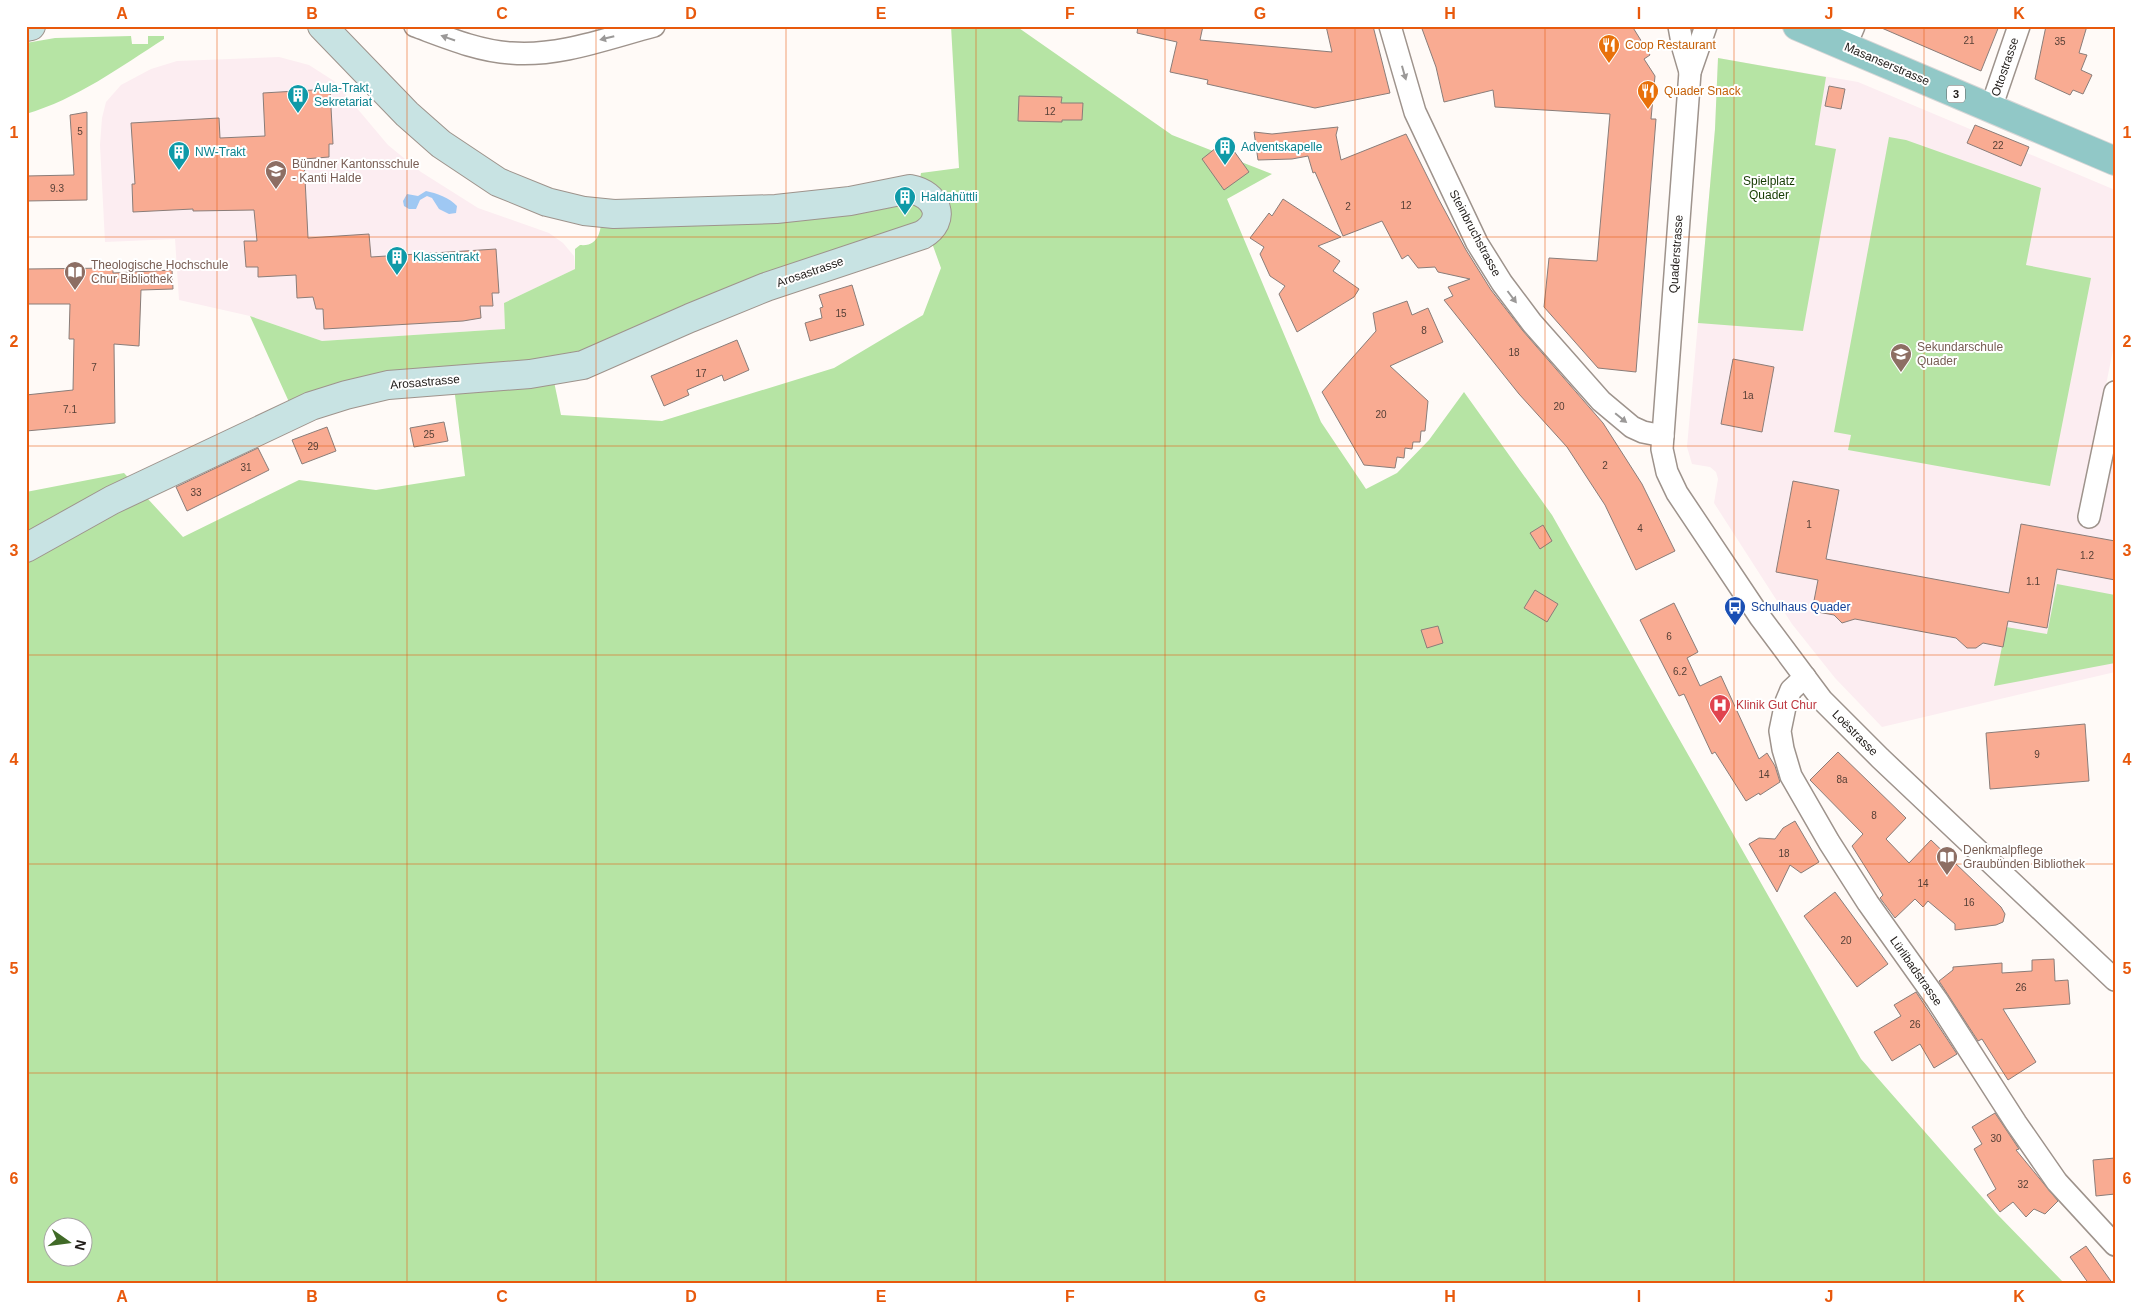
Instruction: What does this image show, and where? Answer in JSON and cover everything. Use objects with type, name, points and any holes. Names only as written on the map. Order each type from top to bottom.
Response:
[{"type":"main road","points":[[26,27],[31,26]]},
{"type":"main road","name":"Arosastrasse","points":[[26,548],[112,500],[311,406],[346,394],[388,385],[530,374],[583,365],[690,318],[779,282],[922,235],[933,226],[936,218],[937,210],[930,198],[918,190],[910,189],[850,201],[776,209],[614,214],[584,211],[547,202],[498,182],[441,144],[407,114],[322,26]]},
{"type":"main road","name":"Masanserstrasse","points":[[1797,26],[1850,37],[1991,108],[2115,161]]},
{"type":"street","points":[[415,26],[489,50],[510,53],[532,53],[563,50],[654,26]]},
{"type":"street","name":"Steinbruchstrasse","points":[[1390,26],[1417,118],[1477,243],[1502,283],[1537,330],[1601,401],[1632,426],[1643,432],[1663,436]]},
{"type":"street","name":"Quaderstrasse","points":[[1679,26],[1682,48],[1690,72]]},
{"type":"street","name":"Quaderstrasse","points":[[1663,436],[1690,72],[1706,26]]},
{"type":"street","name":"Ottostrasse","points":[[1991,108],[2019,26]]},
{"type":"street","points":[[2089,517],[2115,392]]},
{"type":"street","name":"Loëstrasse","points":[[1663,436],[1664,461],[1678,492],[1760,618],[1822,700],[1880,758],[2115,980]]},
{"type":"street","name":"Lürlibadstrasse","points":[[1805,677],[1791,690],[1786,702],[1780,731],[1782,749],[1791,776],[1828,842],[1936,1000],[2016,1123],[2057,1182],[2115,1245]]},
{"type":"shaded area","name":"Bündner Kantonsschule - Kanti Halde","points":[[279,57],[309,65],[334,81],[388,145],[421,172],[478,208],[549,233],[563,243],[574,256],[575,269],[504,303],[505,329],[322,341],[250,316],[179,300],[175,239],[105,242],[100,145],[102,118],[106,102],[121,85],[151,69],[177,61]]},
{"type":"shaded area","name":"Sekundarschule Quader","points":[[1718,58],[1858,82],[2115,190],[2115,340],[2102,405],[2115,410],[2115,672],[1882,727],[1835,678],[1792,624],[1714,503],[1718,479],[1716,472],[1710,467],[1692,464],[1687,447],[1715,129]]},
{"type":"green space","points":[[951,26],[1016,26],[1172,135],[1272,174],[1227,199],[1321,422],[1366,489],[1397,473],[1429,440],[1464,392],[1552,515],[1861,1059],[1996,1213],[2065,1284],[26,1284],[26,492],[124,473],[183,537],[299,480],[376,490],[465,476],[453,379],[294,413],[250,316],[322,341],[505,329],[504,303],[575,269],[575,249],[580,245],[587,245],[595,240],[600,231],[602,214],[918,190],[921,173],[959,168]],"holes":[[[928,232],[941,268],[923,315],[834,368],[662,421],[561,415],[552,372]]]},
{"type":"green space","points":[[131,36],[132,44],[148,44],[148,36],[164,36],[164,39],[80,91],[45,108],[26,114],[26,43],[55,38]]},
{"type":"green space","name":"Spielplatz Quader","points":[[1718,58],[1826,77],[1815,145],[1836,149],[1803,331],[1698,323],[1715,129]]},
{"type":"green space","points":[[1889,137],[1906,140],[2041,188],[2026,265],[2091,278],[2050,486],[1848,450],[1851,435],[1834,432]]},
{"type":"green space","points":[[2057,584],[2115,595],[2115,663],[1994,686],[2006,627],[2047,634]]},
{"type":"water","points":[[426,191],[451,201],[457,206],[456,213],[449,214],[439,209],[432,198],[427,196],[420,200],[416,209],[409,209],[404,206],[403,201],[407,194],[418,196]]},
{"type":"building","points":[[1138,26],[1203,26],[1200,40],[1332,52],[1326,26],[1373,26],[1390,93],[1315,108],[1207,84],[1208,80],[1170,72],[1177,42],[1137,33]]},
{"type":"building","points":[[1421,26],[1632,26],[1650,55],[1644,59],[1655,76],[1651,119],[1656,119],[1636,372],[1598,368],[1544,307],[1549,258],[1597,261],[1610,114],[1495,107],[1493,90],[1444,102],[1436,67]]},
{"type":"building","points":[[1877,26],[1999,26],[1981,71]]},
{"type":"building","points":[[2046,26],[2087,26],[2079,53],[2087,55],[2081,70],[2092,75],[2083,94],[2073,90],[2070,95],[2035,79]]},
{"type":"building","points":[[1829,86],[1845,89],[1841,109],[1825,106]]},
{"type":"building","points":[[330,89],[333,144],[329,144],[329,157],[304,159],[308,238],[369,234],[371,257],[496,249],[499,293],[492,293],[493,306],[480,306],[481,318],[463,321],[324,329],[323,309],[316,309],[313,297],[297,298],[296,275],[258,277],[258,267],[246,267],[244,241],[257,241],[254,210],[193,211],[193,209],[133,212],[132,184],[135,184],[131,123],[219,118],[220,138],[265,136],[263,93]]},
{"type":"building","points":[[1019,96],[1062,97],[1061,103],[1083,103],[1082,120],[1062,120],[1062,122],[1018,121]]},
{"type":"building","points":[[87,112],[87,200],[26,201],[26,176],[74,175],[70,115]]},
{"type":"building","points":[[1975,125],[2029,147],[2021,166],[1967,143]]},
{"type":"building","points":[[1338,127],[1336,135],[1341,160],[1406,134],[1466,250],[1491,290],[1523,331],[1603,423],[1642,484],[1675,551],[1636,570],[1605,505],[1567,447],[1519,394],[1444,300],[1453,296],[1448,287],[1470,279],[1438,272],[1435,267],[1418,268],[1408,255],[1402,259],[1382,221],[1343,236],[1315,172],[1313,173],[1308,156],[1292,159],[1258,160],[1254,132],[1272,134]]},
{"type":"building","name":"Adventskapelle","points":[[1226,140],[1249,172],[1224,190],[1202,159]]},
{"type":"building","points":[[1283,199],[1341,237],[1318,246],[1340,261],[1333,271],[1359,289],[1354,297],[1297,332],[1279,294],[1285,286],[1270,276],[1260,254],[1264,247],[1250,238],[1269,213],[1272,216]]},
{"type":"building","points":[[113,268],[113,273],[172,270],[173,289],[141,290],[139,346],[114,344],[115,423],[26,431],[26,395],[73,390],[74,339],[69,339],[70,304],[26,304],[26,269]]},
{"type":"building","points":[[852,285],[864,325],[810,341],[805,323],[822,318],[820,308],[823,307],[819,295]]},
{"type":"building","points":[[1407,301],[1412,315],[1428,308],[1443,342],[1390,366],[1428,401],[1425,431],[1421,431],[1420,442],[1413,442],[1412,449],[1405,448],[1404,458],[1397,457],[1395,468],[1364,465],[1322,392],[1376,331],[1373,313]]},
{"type":"building","points":[[737,340],[749,370],[724,381],[722,375],[687,390],[689,395],[664,406],[651,376]]},
{"type":"building","points":[[1733,359],[1774,367],[1762,432],[1721,424]]},
{"type":"building","points":[[444,422],[448,441],[414,447],[410,428]]},
{"type":"building","points":[[327,427],[336,451],[302,464],[292,440]]},
{"type":"building","points":[[258,448],[269,470],[187,511],[176,487]]},
{"type":"building","points":[[1793,481],[1839,490],[1826,559],[2009,593],[2021,524],[2115,541],[2115,580],[2057,569],[2047,628],[2008,621],[2003,647],[1983,643],[1976,648],[1967,648],[1956,638],[1855,619],[1842,623],[1834,615],[1812,611],[1818,580],[1776,572]]},
{"type":"building","points":[[1543,525],[1552,541],[1540,549],[1530,533]]},
{"type":"building","points":[[1535,590],[1558,604],[1547,622],[1524,608]]},
{"type":"building","points":[[1674,603],[1698,652],[1687,658],[1700,686],[1721,676],[1759,759],[1767,753],[1775,766],[1780,782],[1760,795],[1759,793],[1746,801],[1715,752],[1712,754],[1684,694],[1679,696],[1640,620]]},
{"type":"building","points":[[1438,626],[1443,643],[1427,648],[1421,630]]},
{"type":"building","points":[[2085,724],[2089,781],[1990,789],[1986,733]]},
{"type":"building","points":[[1838,752],[1906,818],[1886,839],[1909,863],[1931,840],[2001,907],[2005,914],[2003,922],[1996,925],[1955,930],[1955,924],[1928,901],[1923,907],[1915,899],[1895,918],[1880,898],[1883,895],[1852,846],[1863,834],[1810,780]]},
{"type":"building","points":[[1795,821],[1819,862],[1801,873],[1790,865],[1777,892],[1749,844],[1759,838],[1775,839],[1783,828]]},
{"type":"building","points":[[1835,892],[1888,964],[1857,987],[1804,916]]},
{"type":"building","points":[[2054,959],[2055,981],[2068,980],[2070,1004],[2003,1009],[2036,1062],[2008,1080],[1982,1039],[1978,1041],[1939,981],[1953,970],[1953,967],[2002,963],[2002,973],[2032,971],[2032,960]]},
{"type":"building","points":[[1916,992],[1957,1054],[1934,1068],[1920,1044],[1892,1061],[1874,1032],[1901,1016],[1894,1005]]},
{"type":"building","points":[[1995,1113],[2019,1149],[2016,1150],[2058,1201],[2045,1214],[2034,1209],[2026,1217],[2013,1202],[2000,1212],[1987,1195],[1996,1189],[1974,1149],[1982,1144],[1972,1127]]},
{"type":"building","points":[[2115,1158],[2115,1194],[2096,1196],[2093,1160]]},
{"type":"building","points":[[2086,1246],[2113,1284],[2089,1284],[2070,1257]]},
{"type":"place","name":"Coop Restaurant","points":[[1609,64]]},
{"type":"place","name":"Quader Snack","points":[[1648,110]]},
{"type":"place","name":"Aula-Trakt, Sekretariat","points":[[298,114]]},
{"type":"place","name":"Adventskapelle","points":[[1225,166]]},
{"type":"place","name":"NW-Trakt","points":[[179,171]]},
{"type":"place","name":"Bündner Kantonsschule - Kanti Halde","points":[[276,190]]},
{"type":"place","name":"Haldahüttli","points":[[905,216]]},
{"type":"place","name":"Klassentrakt","points":[[397,276]]},
{"type":"place","name":"Theologische Hochschule Chur Bibliothek","points":[[75,291]]},
{"type":"place","name":"Sekundarschule Quader","points":[[1901,373]]},
{"type":"place","name":"Schulhaus Quader","points":[[1735,626]]},
{"type":"place","name":"Klinik Gut Chur","points":[[1720,724]]},
{"type":"place","name":"Denkmalpflege Graubünden Bibliothek","points":[[1947,876]]}]
